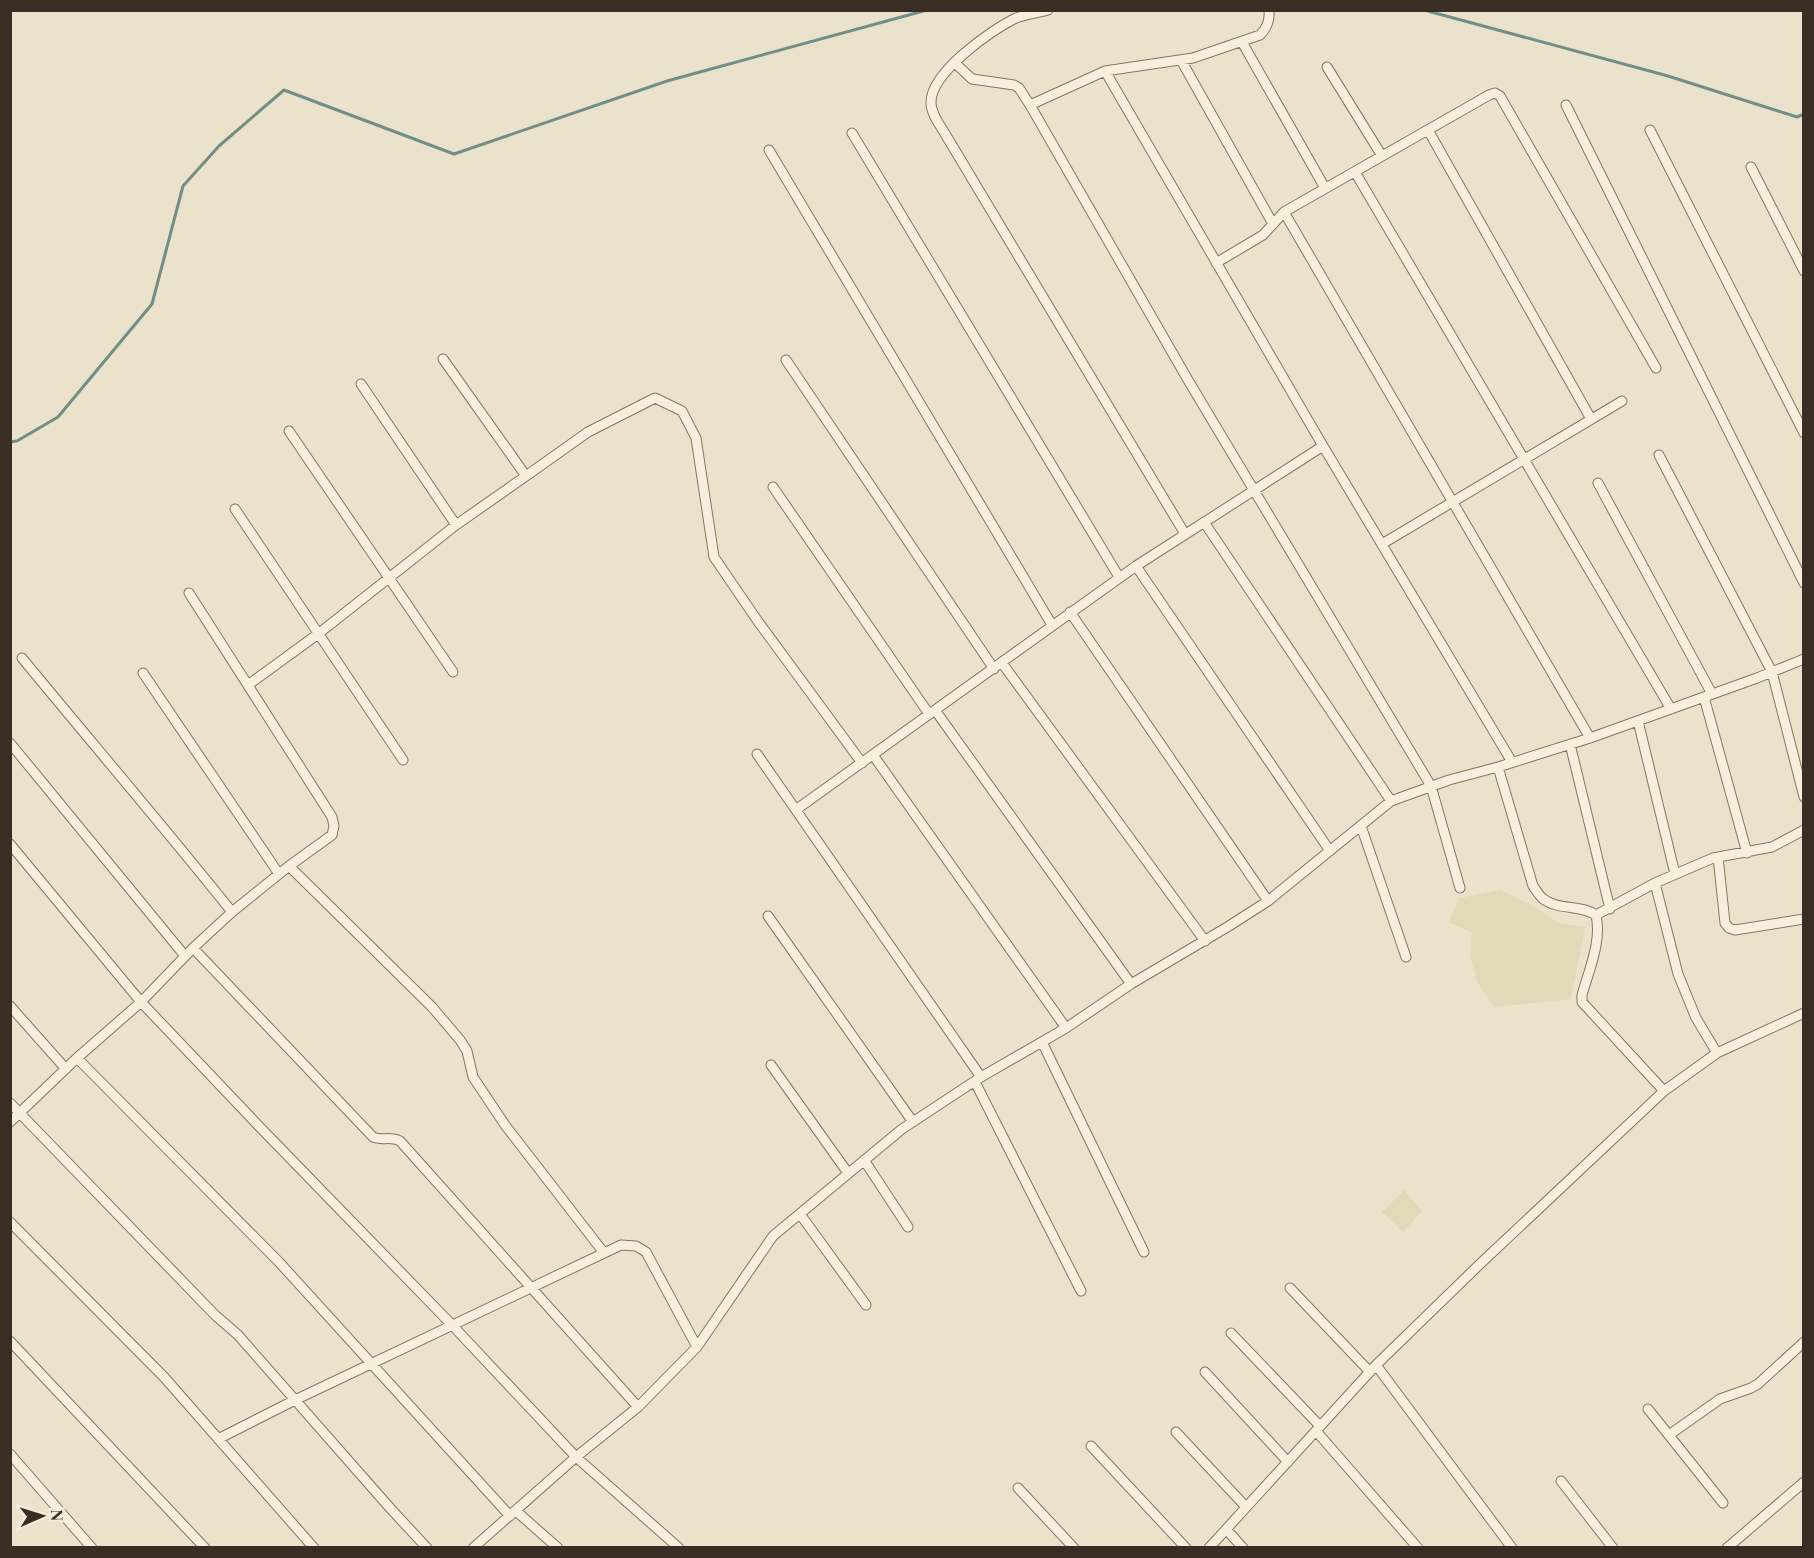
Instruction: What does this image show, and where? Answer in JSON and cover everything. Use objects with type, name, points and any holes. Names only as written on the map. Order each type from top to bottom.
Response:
[{"type":"street","points":[[1048,10],[1017,18],[980,41],[946,71],[932,91],[930,105],[1185,534]]},
{"type":"street","points":[[1030,105],[1105,71],[1204,55],[1260,35],[1267,28],[1269,10]]},
{"type":"street","points":[[1242,42],[1325,188]]},
{"type":"street","points":[[1181,60],[1273,224]]},
{"type":"street","points":[[955,63],[972,79],[1014,85],[1019,88],[1030,105],[1188,380],[1431,786],[1460,888]]},
{"type":"street","points":[[1327,67],[1382,156]]},
{"type":"street","points":[[1105,71],[1323,446],[1512,762]]},
{"type":"street","points":[[1216,263],[1263,235],[1284,212],[1495,93],[1500,96],[1656,368]]},
{"type":"street","points":[[1566,105],[1803,583]]},
{"type":"street","points":[[1428,130],[1591,419]]},
{"type":"street","points":[[1650,130],[1803,433]]},
{"type":"street","points":[[852,133],[1119,578]]},
{"type":"street","points":[[769,150],[1052,625]]},
{"type":"street","points":[[1751,167],[1803,271]]},
{"type":"street","points":[[1355,172],[1671,709]]},
{"type":"street","points":[[1284,212],[1590,738]]},
{"type":"street","points":[[443,359],[526,476]]},
{"type":"street","points":[[786,360],[998,666],[1205,941]]},
{"type":"street","points":[[361,384],[456,525]]},
{"type":"street","points":[[248,685],[318,634],[456,525],[588,432],[655,398],[682,411],[696,438],[714,557],[757,620],[862,763]]},
{"type":"street","points":[[1382,544],[1622,401]]},
{"type":"street","points":[[289,431],[453,672]]},
{"type":"street","points":[[797,810],[1136,566],[1323,446]]},
{"type":"street","points":[[1659,455],[1772,672],[1803,797]]},
{"type":"street","points":[[1598,483],[1708,695],[1747,853]]},
{"type":"street","points":[[772,487],[932,712],[1131,984]]},
{"type":"street","points":[[235,509],[403,759]]},
{"type":"street","points":[[1204,522],[1391,801]]},
{"type":"street","points":[[1136,566],[1330,850]]},
{"type":"street","points":[[10,1122],[77,1058],[141,1002],[193,948],[232,912],[332,835],[334,826],[332,817],[189,593]]},
{"type":"street","points":[[1070,612],[1268,901]]},
{"type":"street","points":[[22,658],[161,823],[232,912]]},
{"type":"street","points":[[473,1548],[576,1457],[639,1407],[697,1347],[773,1236],[848,1173],[913,1122],[978,1079],[1066,1028],[1131,984],[1268,901],[1391,801],[1431,786],[1590,738],[1803,659]]},
{"type":"street","points":[[143,673],[279,874]]},
{"type":"street","points":[[1638,721],[1675,874]]},
{"type":"street","points":[[10,743],[185,956]]},
{"type":"street","points":[[1570,744],[1610,909]]},
{"type":"street","points":[[757,754],[978,1079],[1081,1291]]},
{"type":"street","points":[[873,755],[1066,1028]]},
{"type":"street","points":[[1498,767],[1533,886],[1542,898],[1556,906],[1590,911],[1596,915],[1599,926],[1581,995],[1582,1002],[1664,1091]]},
{"type":"street","points":[[1361,826],[1406,957]]},
{"type":"street","points":[[1596,915],[1675,874],[1718,857],[1772,847],[1803,830]]},
{"type":"street","points":[[10,844],[141,1002],[254,1121],[453,1326],[576,1457],[679,1548]]},
{"type":"street","points":[[1718,857],[1725,923],[1729,928],[1735,930],[1803,919]]},
{"type":"street","points":[[289,866],[432,1007],[460,1040],[467,1051],[473,1077],[506,1125],[604,1253]]},
{"type":"street","points":[[1655,883],[1678,974],[1696,1018],[1717,1053]]},
{"type":"street","points":[[768,916],[913,1122]]},
{"type":"street","points":[[193,948],[373,1137],[379,1140],[395,1138],[400,1141],[639,1407]]},
{"type":"street","points":[[10,1006],[66,1069]]},
{"type":"street","points":[[1209,1548],[1373,1369],[1481,1263],[1664,1091],[1717,1053],[1803,1013]]},
{"type":"street","points":[[1042,1042],[1144,1252]]},
{"type":"street","points":[[77,1058],[279,1262],[371,1364],[513,1513],[558,1548]]},
{"type":"street","points":[[771,1065],[848,1173]]},
{"type":"street","points":[[10,1103],[215,1315],[238,1335],[427,1548]]},
{"type":"street","points":[[864,1160],[908,1227]]},
{"type":"street","points":[[800,1214],[866,1305]]},
{"type":"street","points":[[10,1222],[164,1377],[314,1548]]},
{"type":"street","points":[[218,1439],[621,1245],[636,1246],[646,1252],[697,1347]]},
{"type":"street","points":[[1290,1288],[1373,1369],[1512,1548]]},
{"type":"street","points":[[1231,1333],[1318,1429],[1418,1548]]},
{"type":"street","points":[[10,1341],[205,1548]]},
{"type":"street","points":[[1669,1435],[1720,1399],[1758,1384],[1803,1342]]},
{"type":"street","points":[[1205,1372],[1288,1462]]},
{"type":"street","points":[[1648,1409],[1723,1503]]},
{"type":"street","points":[[1176,1432],[1246,1507]]},
{"type":"street","points":[[1091,1446],[1186,1548]]},
{"type":"street","points":[[10,1454],[92,1548]]},
{"type":"street","points":[[1561,1481],[1613,1548]]},
{"type":"street","points":[[1727,1548],[1803,1482]]},
{"type":"street","points":[[1018,1488],[1074,1548]]},
{"type":"street","points":[[1226,1529],[1243,1548]]},
{"type":"shaded area","points":[[1500,890],[1533,906],[1559,923],[1585,927],[1571,999],[1494,1007],[1477,982],[1470,955],[1472,933],[1449,922],[1459,898]]},
{"type":"shaded area","points":[[1404,1190],[1422,1211],[1403,1232],[1382,1212]]},
{"type":"waterway","points":[[10,442],[17,441],[58,417],[152,304],[183,186],[219,146],[284,90],[454,154],[667,81],[927,10]]},
{"type":"waterway","points":[[1424,10],[1668,76],[1797,117],[1804,114]]}]
